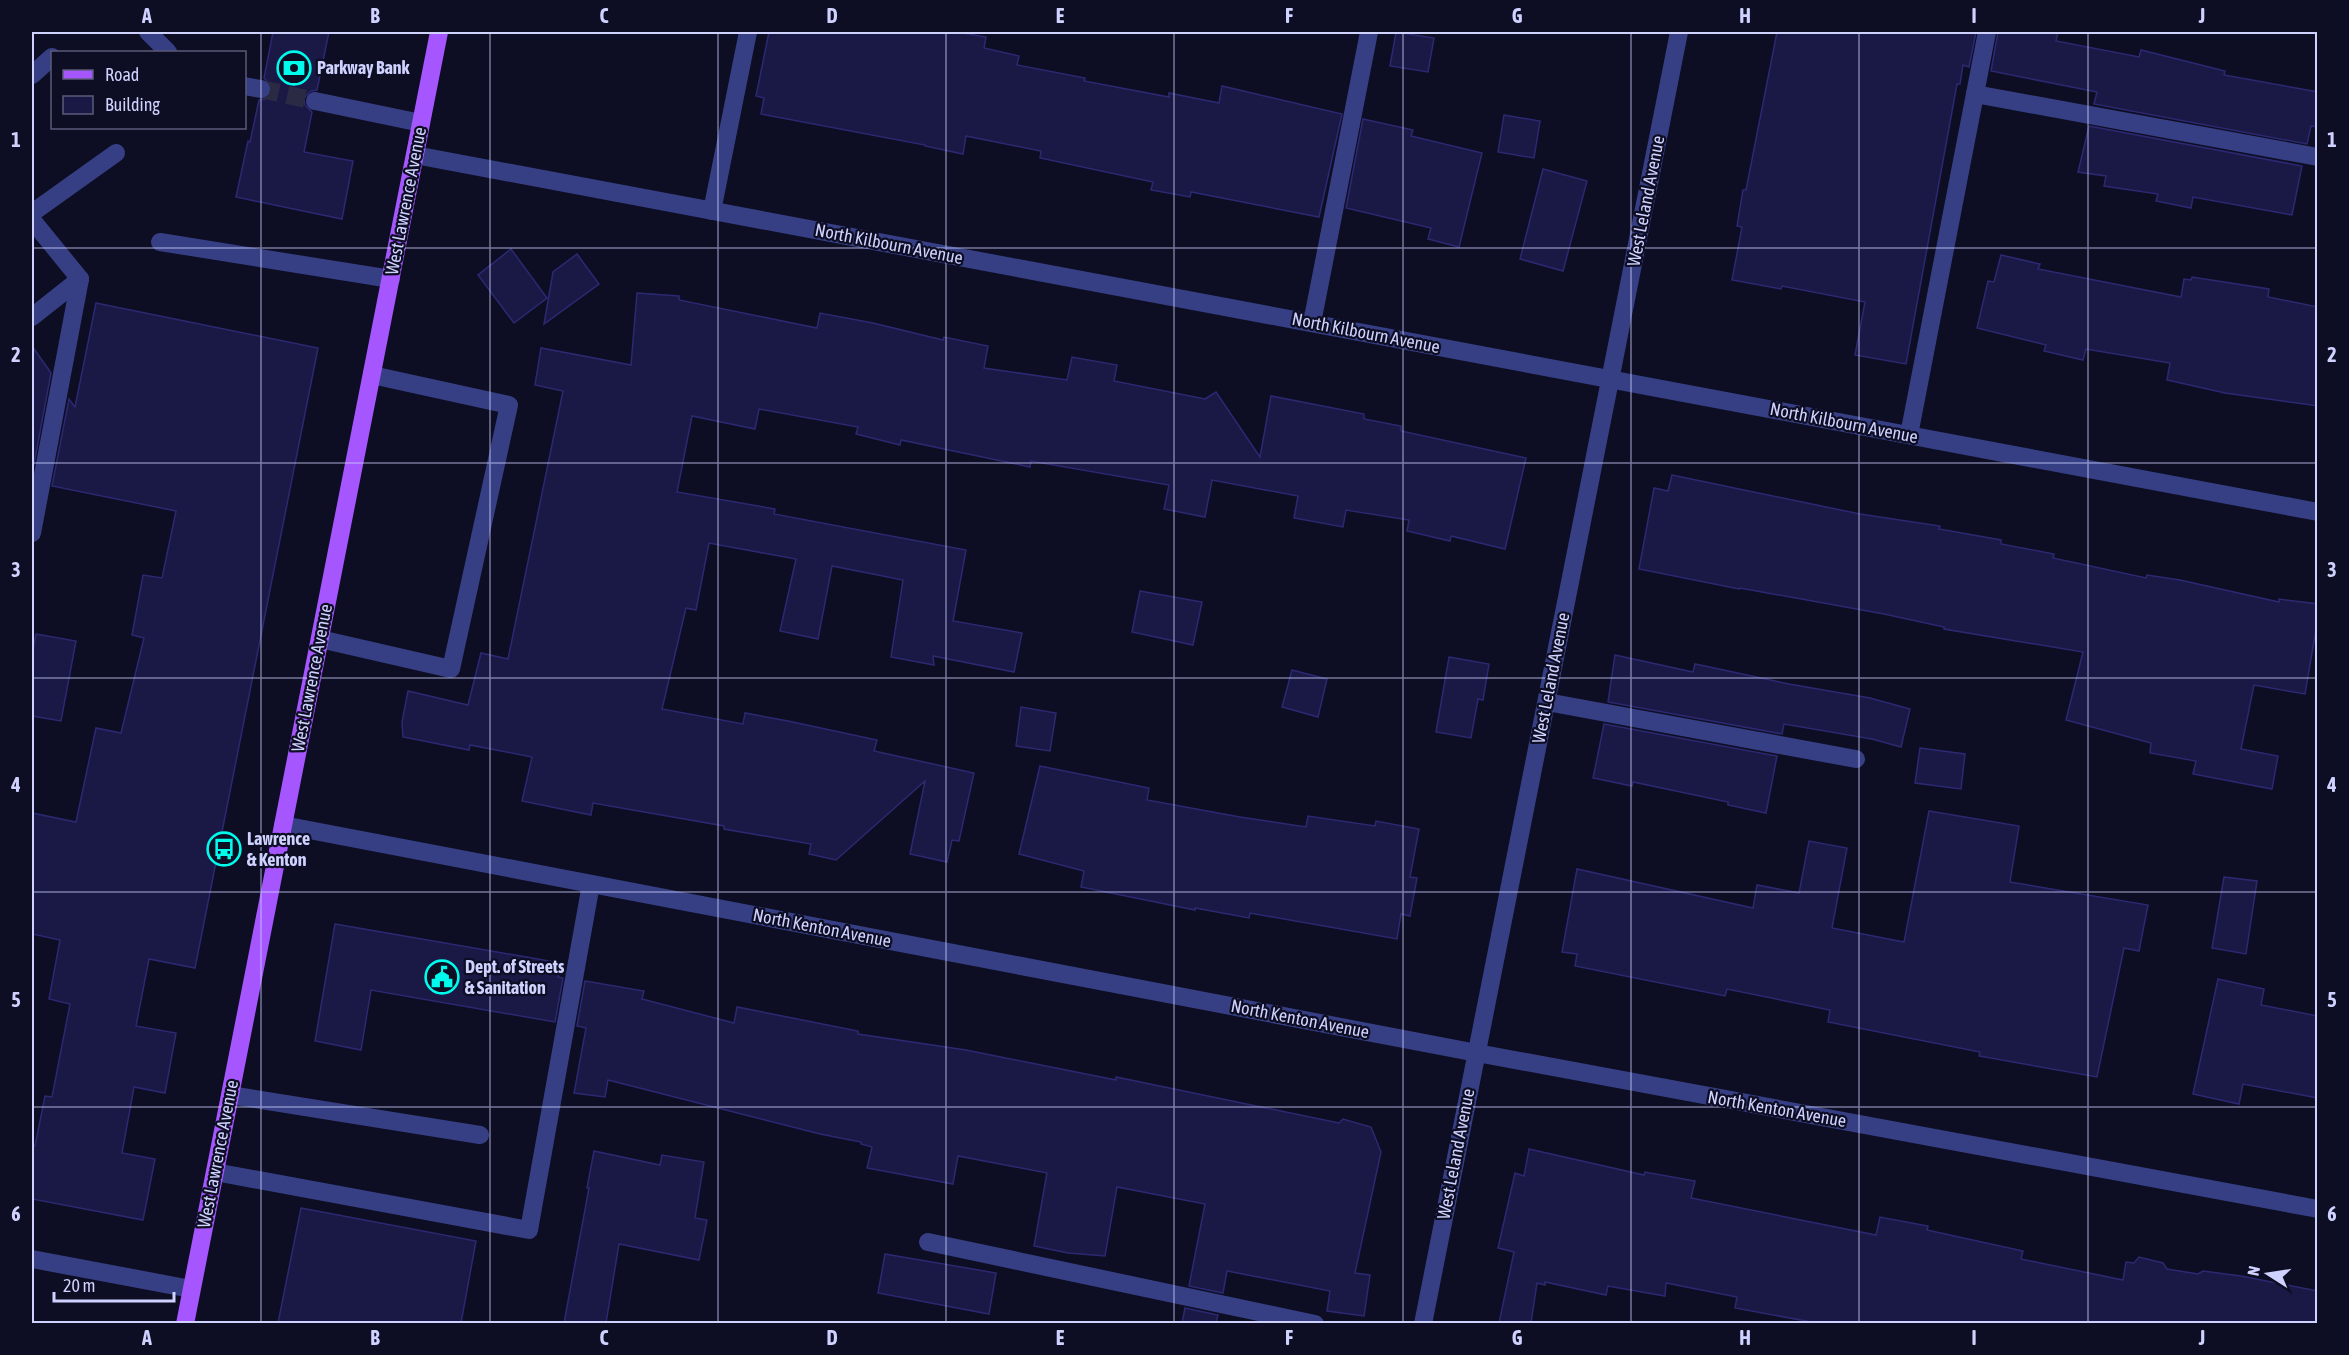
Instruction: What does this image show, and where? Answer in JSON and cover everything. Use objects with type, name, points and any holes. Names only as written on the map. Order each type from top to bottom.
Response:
[{"type":"main road","name":"West Lawrence Avenue","points":[[185,1323],[439,32]]},
{"type":"street","points":[[148,32],[167,51]]},
{"type":"street","points":[[712,211],[748,32]]},
{"type":"street","points":[[1312,323],[1369,32]]},
{"type":"street","name":"West Leland Avenue","points":[[1423,1323],[1679,32]]},
{"type":"street","points":[[1909,435],[1987,32]]},
{"type":"street","points":[[32,75],[51,58]]},
{"type":"street","points":[[1975,94],[2318,157]]},
{"type":"street","points":[[315,100],[421,123]]},
{"type":"street","points":[[32,213],[116,153]]},
{"type":"street","name":"North Kilbourn Avenue","points":[[415,155],[2318,512]]},
{"type":"street","points":[[32,220],[80,279],[32,533]]},
{"type":"street","points":[[160,242],[391,279]]},
{"type":"street","points":[[32,317],[80,279]]},
{"type":"street","points":[[320,639],[451,669],[509,405],[372,375]]},
{"type":"street","points":[[1546,702],[1856,759]]},
{"type":"street","name":"North Kenton Avenue","points":[[283,825],[1477,1053],[2318,1209]]},
{"type":"street","points":[[214,1172],[530,1230],[591,884]]},
{"type":"street","points":[[230,1095],[480,1135]]},
{"type":"street","points":[[928,1242],[1315,1323]]},
{"type":"street","points":[[32,1259],[191,1289]]},
{"type":"building","points":[[273,32],[329,32],[317,90],[311,91],[304,98],[305,105],[312,112],[304,152],[353,161],[342,219],[236,197],[259,100],[265,99],[272,92],[271,85],[264,78]]},
{"type":"building","points":[[769,32],[957,32],[986,37],[984,48],[1019,56],[1017,65],[1085,78],[1084,81],[1169,97],[1169,93],[1219,103],[1222,86],[1342,114],[1319,217],[1191,192],[1190,197],[1151,190],[1153,182],[1040,158],[1041,151],[966,136],[963,154],[761,114],[764,98],[756,96]]},
{"type":"building","points":[[1396,32],[1434,38],[1428,72],[1390,66]]},
{"type":"building","points":[[1777,32],[1976,32],[1969,67],[1963,65],[1960,84],[1957,84],[1906,364],[1855,355],[1865,302],[1782,286],[1781,289],[1732,280],[1742,227],[1737,226],[1743,190],[1746,190]]},
{"type":"building","points":[[1998,32],[2058,32],[2056,41],[2139,57],[2141,50],[2225,71],[2224,75],[2318,92],[2318,127],[2311,126],[2307,144],[2094,104],[2097,92],[1991,71]]},
{"type":"building","points":[[1504,115],[1540,121],[1534,158],[1498,152]]},
{"type":"building","points":[[1363,119],[1413,130],[1411,136],[1482,153],[1459,247],[1428,239],[1431,228],[1346,208]]},
{"type":"building","points":[[2089,126],[2302,166],[2292,215],[2193,197],[2191,208],[2156,201],[2158,194],[2104,186],[2106,176],[2078,172]]},
{"type":"building","points":[[1543,169],[1587,181],[1563,271],[1520,259]]},
{"type":"building","points":[[511,249],[547,298],[514,323],[478,275]]},
{"type":"building","points":[[577,254],[599,284],[544,324],[553,272]]},
{"type":"building","points":[[2001,255],[2040,264],[2038,269],[2181,297],[2184,279],[2191,280],[2192,277],[2269,289],[2268,297],[2318,307],[2318,406],[2225,393],[2167,380],[2170,363],[2086,349],[2083,360],[2044,351],[2046,345],[1977,328],[1988,281],[1994,282]]},
{"type":"building","points":[[637,293],[679,296],[679,300],[817,328],[820,313],[943,340],[944,337],[988,346],[984,368],[1067,380],[1072,357],[1117,365],[1114,381],[1205,399],[1216,392],[1260,457],[1271,396],[1364,414],[1364,419],[1401,426],[1401,431],[1526,458],[1505,549],[1451,536],[1450,541],[1407,531],[1409,520],[1346,510],[1343,527],[1294,518],[1298,496],[1212,480],[1205,517],[1164,509],[1169,485],[1031,461],[1030,467],[901,440],[900,445],[856,434],[858,427],[759,409],[755,429],[692,416],[677,492],[775,509],[774,514],[966,550],[953,621],[1022,633],[1014,672],[933,656],[934,665],[891,657],[903,580],[832,566],[818,639],[780,631],[796,559],[709,543],[696,610],[686,608],[662,709],[743,724],[745,713],[788,721],[877,740],[874,751],[974,773],[959,841],[952,840],[947,862],[910,854],[925,781],[836,860],[809,854],[811,844],[724,829],[724,826],[593,803],[591,815],[522,801],[532,757],[470,745],[469,750],[403,737],[402,722],[408,691],[468,705],[481,653],[508,659],[563,391],[535,385],[541,348],[631,365]]},
{"type":"building","points":[[96,303],[318,348],[195,968],[149,959],[136,1026],[176,1033],[165,1093],[134,1087],[122,1153],[155,1159],[143,1220],[32,1199],[32,1145],[35,1146],[45,1096],[52,1097],[70,1004],[49,999],[60,940],[32,934],[32,813],[76,822],[96,728],[121,733],[144,638],[132,635],[143,575],[162,578],[176,511],[52,486],[69,399],[75,407]]},
{"type":"building","points":[[32,346],[51,373],[32,475]]},
{"type":"building","points":[[1672,475],[1860,514],[1940,526],[1939,529],[2001,540],[2001,544],[2054,554],[2053,558],[2146,578],[2147,575],[2180,580],[2279,602],[2279,599],[2318,604],[2318,618],[2305,694],[2254,685],[2241,749],[2278,756],[2272,789],[2193,774],[2196,761],[2150,753],[2151,743],[2066,720],[2083,652],[1944,629],[1944,627],[1884,614],[1639,569],[1654,488],[1668,491]]},
{"type":"building","points":[[1140,591],[1202,602],[1193,645],[1132,632]]},
{"type":"building","points":[[36,634],[76,641],[61,721],[32,716],[32,655]]},
{"type":"building","points":[[1615,655],[1693,672],[1695,664],[1870,698],[1910,709],[1901,747],[1872,739],[1784,724],[1782,734],[1608,702]]},
{"type":"building","points":[[1449,657],[1489,664],[1483,700],[1478,699],[1471,738],[1436,732]]},
{"type":"building","points":[[1292,670],[1327,679],[1318,717],[1282,707]]},
{"type":"building","points":[[1021,707],[1056,713],[1050,751],[1016,746]]},
{"type":"building","points":[[1604,724],[1777,756],[1766,813],[1728,805],[1728,802],[1633,782],[1632,786],[1593,778]]},
{"type":"building","points":[[1920,748],[1965,754],[1961,789],[1915,783]]},
{"type":"building","points":[[1040,766],[1149,788],[1147,800],[1240,817],[1306,827],[1308,816],[1375,826],[1376,821],[1419,829],[1410,877],[1417,878],[1410,916],[1401,914],[1397,939],[1250,913],[1249,918],[1195,908],[1195,910],[1081,887],[1084,871],[1019,854]]},
{"type":"building","points":[[1929,811],[2019,826],[2010,882],[2148,905],[2139,951],[2124,948],[2097,1077],[1979,1056],[1980,1052],[1828,1022],[1830,1010],[1727,989],[1725,996],[1575,966],[1577,954],[1562,952],[1577,869],[1753,908],[1757,885],[1799,893],[1809,841],[1847,848],[1832,928],[1904,942]]},
{"type":"building","points":[[2224,877],[2257,881],[2246,954],[2212,948]]},
{"type":"building","name":"Dept. of Streets & Sanitation","points":[[335,924],[561,963],[558,977],[563,978],[555,1022],[371,990],[361,1050],[315,1041]]},
{"type":"building","points":[[2218,979],[2264,989],[2261,1005],[2318,1016],[2318,1098],[2243,1084],[2239,1104],[2193,1094]]},
{"type":"building","points":[[585,981],[644,991],[642,999],[734,1023],[737,1007],[858,1031],[858,1034],[966,1050],[1116,1080],[1116,1077],[1339,1123],[1343,1119],[1371,1127],[1381,1152],[1355,1273],[1370,1275],[1364,1316],[1327,1311],[1330,1291],[1227,1271],[1223,1293],[1189,1286],[1205,1204],[1117,1187],[1105,1256],[1068,1253],[1034,1246],[1047,1173],[958,1156],[953,1184],[867,1168],[872,1147],[861,1144],[861,1142],[820,1134],[608,1080],[605,1097],[574,1093],[586,1028],[577,1026]]},
{"type":"building","points":[[1529,1149],[1644,1175],[1645,1172],[1695,1181],[1691,1198],[1876,1235],[1880,1217],[1928,1226],[1927,1230],[2023,1251],[2021,1259],[2123,1280],[2126,1262],[2134,1263],[2139,1257],[2163,1263],[2167,1269],[2198,1274],[2203,1271],[2241,1276],[2318,1291],[2318,1323],[1817,1323],[1735,1308],[1737,1297],[1666,1283],[1665,1296],[1608,1286],[1606,1295],[1545,1282],[1545,1285],[1537,1283],[1531,1323],[1499,1323],[1514,1252],[1498,1248],[1515,1173],[1524,1176]]},
{"type":"building","points":[[594,1151],[660,1165],[662,1155],[704,1162],[695,1218],[707,1220],[699,1260],[619,1244],[606,1323],[564,1323],[589,1188],[587,1188]]},
{"type":"building","points":[[301,1208],[476,1241],[461,1323],[278,1323]]},
{"type":"building","points":[[885,1254],[996,1273],[989,1314],[878,1293]]},
{"type":"building","points":[[1185,1308],[1218,1315],[1216,1323],[1182,1323]]},
{"type":"tunnel","points":[[261,89],[315,101]]},
{"type":"place","name":"Parkway Bank","points":[[294,68]]},
{"type":"place","name":"Lawrence & Kenton","points":[[224,849]]},
{"type":"place","name":"Dept. of Streets & Sanitation","points":[[442,977]]}]
